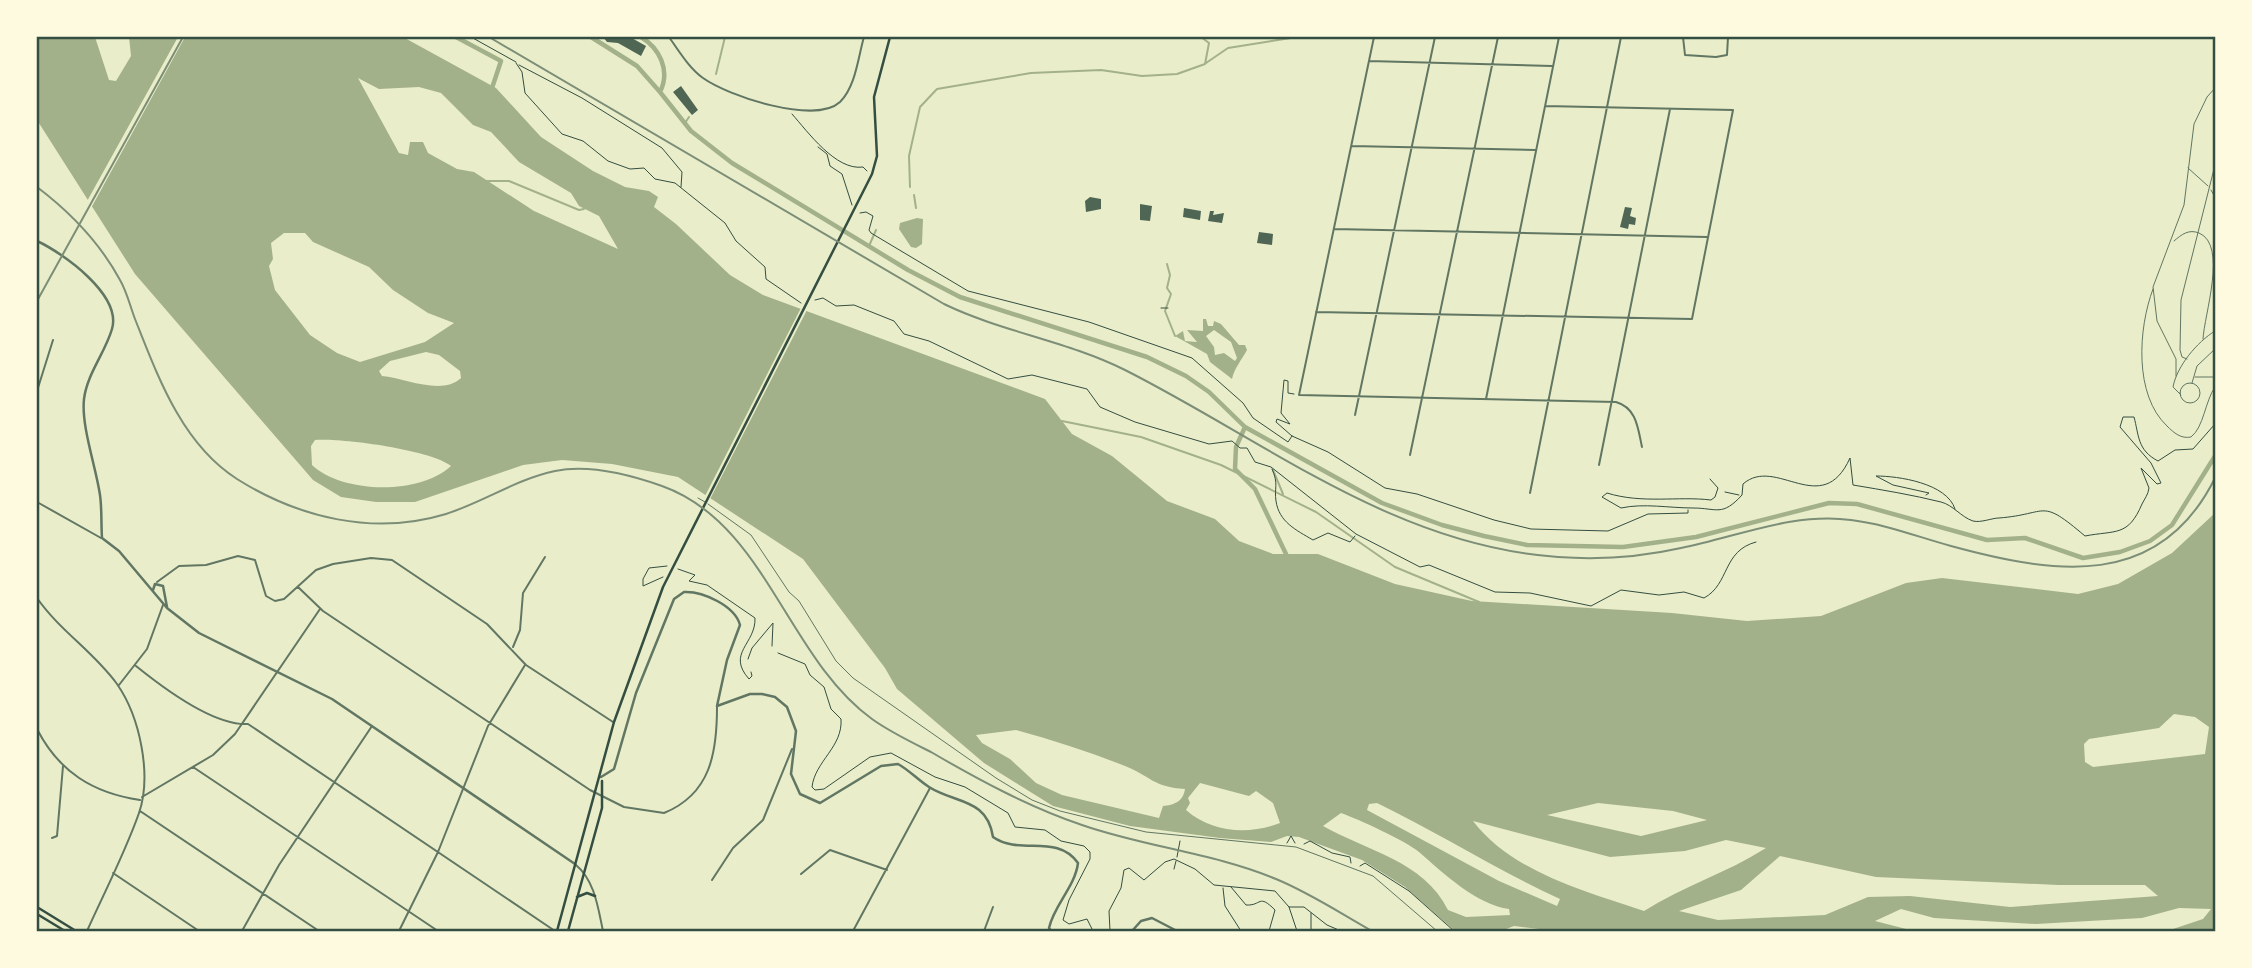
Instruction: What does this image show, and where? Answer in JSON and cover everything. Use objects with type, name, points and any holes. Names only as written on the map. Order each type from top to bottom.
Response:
[{"type":"main road","points":[[556,931],[594,793],[601,777],[614,722],[643,636],[673,568],[864,193],[875,166],[874,97],[890,37]]},
{"type":"main road","points":[[568,931],[604,798],[601,777]]},
{"type":"main road","points":[[577,897],[587,893],[595,897]]},
{"type":"main road","points":[[37,907],[76,931]]},
{"type":"main road","points":[[37,914],[65,931]]},
{"type":"street","points":[[669,37],[695,71],[730,93],[817,112],[840,102],[850,84],[864,37]]},
{"type":"street","points":[[1374,37],[1299,393],[1302,396],[1612,402],[1625,405],[1632,412],[1642,447]]},
{"type":"street","points":[[1355,415],[1435,37]]},
{"type":"street","points":[[1410,455],[1498,37]]},
{"type":"street","points":[[1486,399],[1559,37]]},
{"type":"street","points":[[1530,493],[1621,37]]},
{"type":"street","points":[[1683,37],[1681,47],[1685,55],[1716,57],[1727,55],[1728,37]]},
{"type":"street","points":[[1368,61],[1553,66]]},
{"type":"street","points":[[1316,312],[1692,319],[1733,110],[1545,106]]},
{"type":"street","points":[[1599,466],[1670,108]]},
{"type":"street","points":[[1351,146],[1536,150]]},
{"type":"street","points":[[1334,229],[1708,237]]},
{"type":"street","points":[[37,241],[60,252],[73,263],[110,302],[114,315],[113,328],[84,400],[100,497],[102,538]]},
{"type":"street","points":[[37,391],[53,340]]},
{"type":"street","points":[[37,502],[102,538],[143,578],[167,608],[199,634],[326,696],[575,864],[584,872],[595,897],[603,931]]},
{"type":"street","points":[[154,592],[156,583],[179,566],[206,565],[238,556],[256,560],[268,599],[284,599],[307,576],[333,564],[371,558],[392,560],[487,624],[513,648],[526,665],[614,722]]},
{"type":"street","points":[[513,648],[520,630],[523,593],[545,557]]},
{"type":"street","points":[[164,577],[167,608]]},
{"type":"street","points":[[143,578],[164,588]]},
{"type":"street","points":[[298,587],[320,608],[594,793],[624,807],[664,813],[693,794],[711,771],[717,706],[729,654],[739,632],[739,621],[732,610],[697,593],[684,592],[677,596],[654,645],[614,769],[601,777]]},
{"type":"street","points":[[154,592],[160,593],[164,588]]},
{"type":"street","points":[[37,598],[54,622],[95,659],[118,685],[138,731],[143,765],[140,811],[87,931]]},
{"type":"street","points":[[118,685],[136,666],[153,637],[163,603]]},
{"type":"street","points":[[37,729],[63,766],[102,792],[141,799],[223,747],[243,724],[320,608]]},
{"type":"street","points":[[399,931],[411,912],[438,852],[489,723],[526,665]]},
{"type":"street","points":[[136,666],[182,698],[236,725],[248,724],[556,931]]},
{"type":"street","points":[[717,706],[750,694],[775,697],[792,713],[795,746],[791,774],[793,784],[808,800],[820,803],[832,798],[857,779],[890,764],[902,766],[930,788],[975,806],[990,820],[993,837],[1000,842],[1014,846],[1049,845],[1071,854],[1078,863],[1076,873],[1051,919],[1051,931]]},
{"type":"street","points":[[242,931],[261,892],[372,726]]},
{"type":"street","points":[[712,880],[733,848],[763,820],[788,753],[795,746]]},
{"type":"street","points":[[52,838],[57,836],[63,766]]},
{"type":"street","points":[[193,767],[438,931]]},
{"type":"street","points":[[853,931],[930,788]]},
{"type":"street","points":[[140,811],[319,931]]},
{"type":"street","points":[[801,874],[830,850],[887,870]]},
{"type":"street","points":[[113,873],[199,931]]},
{"type":"street","points":[[984,931],[993,907]]},
{"type":"street","points":[[1132,931],[1141,921],[1152,918],[1177,931]]},
{"type":"lane","points":[[2215,88],[2207,97],[2194,124],[2184,205],[2153,287],[2143,340],[2146,383],[2154,414],[2174,433],[2189,438],[2196,433],[2205,402],[2215,387]]},
{"type":"lane","points":[[2187,359],[2180,354],[2181,300],[2215,165]]},
{"type":"lane","points":[[2188,168],[2215,197]]},
{"type":"lane","points":[[2172,242],[2186,232],[2196,232],[2205,237],[2214,252],[2203,339]]},
{"type":"lane","points":[[2211,285],[2215,284]]},
{"type":"lane","points":[[2153,287],[2157,318],[2176,359],[2174,387],[2188,402],[2197,400],[2200,390],[2192,383]]},
{"type":"lane","points":[[2176,376],[2203,339],[2215,331]]},
{"type":"lane","points":[[2192,383],[2201,361],[2215,349]]},
{"type":"lane","points":[[2193,377],[2215,377]]},
{"type":"lane","points":[[2181,396],[2183,386],[2192,383]]},
{"type":"lane","points":[[698,498],[751,535],[789,592],[799,601],[836,662],[853,678],[1023,795],[1060,811],[1146,832],[1296,847],[1373,876],[1437,931]]},
{"type":"path","points":[[471,37],[662,148],[682,172],[680,189]]},
{"type":"path","points":[[516,63],[523,72],[525,93],[562,134],[583,141],[608,162],[630,169],[643,168],[655,179],[668,180],[730,227],[736,242],[765,267],[766,279],[801,302],[808,304],[823,298],[836,306],[854,305],[894,321],[905,334],[929,341],[1008,379],[1032,374],[1063,381],[1087,389],[1100,407],[1135,422],[1209,444],[1226,440],[1240,449],[1247,448],[1255,462],[1271,467],[1356,534],[1420,567],[1429,565],[1495,592],[1530,593],[1591,606],[1621,590],[1659,595],[1684,592],[1707,597],[1719,586],[1733,554],[1756,542]]},
{"type":"path","points":[[786,107],[826,149],[851,167],[864,168],[867,175]]},
{"type":"path","points":[[818,148],[827,154],[830,166],[842,174],[851,204]]},
{"type":"path","points":[[859,214],[866,212],[873,216],[869,230],[872,233],[968,291],[1089,321],[1192,358],[1243,403],[1253,418],[1288,442],[1292,436]]},
{"type":"path","points":[[1161,308],[1168,308]]},
{"type":"path","points":[[1299,393],[1290,395],[1288,380],[1284,380],[1281,413],[1290,424],[1277,419],[1280,424],[1292,436],[1328,452],[1385,488],[1417,494],[1494,520],[1531,529],[1608,531],[1640,516],[1688,513],[1688,508]]},
{"type":"path","points":[[1710,479],[1718,488],[1711,500],[1698,496],[1685,501],[1660,497],[1648,500],[1602,495],[1609,503],[1621,509],[1639,505],[1713,512],[1725,509],[1742,495],[1743,484],[1762,475],[1775,475],[1784,482],[1804,485],[1824,484],[1837,479],[1850,458],[1851,482],[1855,485],[1924,496],[1976,522],[2006,520],[2037,509],[2050,510],[2066,518],[2085,536],[2104,536],[2125,529],[2140,513],[2148,496],[2148,483],[2141,468],[2157,484],[2161,483],[2151,463],[2119,423],[2128,416],[2135,424],[2134,430],[2144,450],[2154,460],[2160,460],[2167,454],[2193,449],[2215,424]]},
{"type":"path","points":[[1271,467],[1278,484],[1275,499],[1283,521],[1289,526],[1313,540],[1328,533],[1350,542],[1356,534]]},
{"type":"path","points":[[1924,496],[1929,493],[1894,485],[1876,475],[1928,486],[1949,498],[1956,510]]},
{"type":"path","points":[[1725,492],[1739,495]]},
{"type":"path","points":[[665,577],[643,586],[643,579],[653,565],[674,568],[695,575],[689,581],[708,585],[755,618],[755,629],[740,654],[741,666],[748,679],[752,676],[751,672]]},
{"type":"path","points":[[748,659],[752,648],[764,637],[771,623],[772,646]]},
{"type":"path","points":[[778,653],[805,664],[810,675],[824,687],[831,709],[841,719],[841,735],[815,774],[812,787],[815,790]]},
{"type":"path","points":[[1174,869],[1180,839]]},
{"type":"path","points":[[1110,931],[1109,911],[1121,888],[1121,874],[1127,868],[1144,880],[1165,862],[1178,859],[1221,887],[1275,891],[1289,907],[1297,931]]},
{"type":"path","points":[[1230,886],[1246,905],[1259,900],[1265,901],[1275,910],[1269,931]]},
{"type":"path","points":[[1221,887],[1224,905],[1241,931]]},
{"type":"path","points":[[1289,907],[1310,911],[1327,925],[1340,931]]},
{"type":"path","points":[[1310,911],[1311,931]]},
{"type":"shaded area","points":[[37,37],[95,37],[109,80],[116,81],[131,56],[129,37],[403,37],[496,88],[541,137],[593,171],[625,187],[649,191],[658,197],[654,207],[730,275],[763,295],[1045,399],[1072,434],[1112,456],[1167,501],[1215,519],[1239,541],[1273,554],[1318,554],[1395,584],[1472,601],[1672,613],[1747,621],[1821,616],[1906,583],[1942,578],[2078,594],[2118,584],[2172,553],[2215,513],[2215,931],[2167,931],[2203,919],[2211,909],[2179,908],[2142,918],[2036,924],[1934,918],[1901,909],[1875,921],[1914,931],[1557,931],[1514,926],[1501,931],[1455,931],[1405,887],[1362,860],[1299,837],[1287,836],[1271,842],[1220,838],[1130,826],[1053,806],[984,763],[897,689],[885,668],[803,559],[678,477],[612,464],[562,460],[523,465],[415,502],[376,502],[341,497],[313,480],[135,274],[37,120]],"holes":[[[358,78],[379,89],[419,87],[441,93],[473,125],[491,132],[519,162],[571,193],[579,206],[599,216],[618,249],[534,211],[474,172],[457,169],[428,153],[423,142],[410,142],[408,155],[399,153]],[[284,233],[305,233],[313,242],[369,267],[393,290],[428,313],[454,323],[425,342],[360,362],[337,353],[310,335],[275,290],[269,266],[273,259],[271,243]],[[426,352],[439,355],[460,371],[461,378],[444,386],[434,386],[382,376],[379,371],[390,361]],[[315,440],[328,440],[407,450],[441,460],[451,466],[421,482],[382,487],[361,486],[342,481],[326,475],[312,465],[311,446]],[[2174,714],[2195,717],[2209,727],[2205,754],[2093,767],[2085,762],[2084,744],[2089,739],[2159,728]],[[1016,730],[1112,761],[1159,784],[1185,789],[1177,802],[1163,806],[1159,818],[1062,795],[1036,783],[1010,759],[982,743],[976,735]],[[1200,783],[1249,796],[1256,791],[1273,803],[1280,823],[1256,829],[1231,830],[1207,823],[1186,810],[1190,803],[1188,798]],[[1377,803],[1560,899],[1557,906],[1499,881],[1367,810],[1369,804]],[[1598,803],[1673,811],[1707,820],[1641,836],[1547,815]],[[1341,813],[1413,847],[1461,887],[1485,901],[1509,909],[1510,915],[1466,917],[1448,910],[1438,893],[1410,868],[1323,826]],[[1473,821],[1610,857],[1685,851],[1726,840],[1766,848],[1644,911],[1574,887],[1528,867],[1489,839]],[[1780,856],[1876,877],[2058,885],[2145,885],[2158,896],[2010,907],[1910,896],[1868,897],[1825,915],[1718,920],[1679,911],[1741,890]]]},
{"type":"shaded area","points":[[923,219],[922,244],[916,248],[911,247],[899,229],[900,223]]},
{"type":"shaded area","points":[[1203,319],[1206,319],[1208,326],[1213,326],[1214,321],[1221,324],[1239,345],[1245,345],[1247,350],[1232,379],[1210,362],[1207,354],[1175,336],[1183,331],[1185,341],[1197,342],[1187,330],[1203,331]],"holes":[[[1214,330],[1231,342],[1237,358],[1235,361],[1224,353],[1215,355],[1214,347],[1206,336]]]},
{"type":"pier","points":[[178,37],[185,37],[90,210],[86,203]]},
{"type":"pier","points":[[802,306],[808,308],[709,501],[704,498]]},
{"type":"building","points":[[603,37],[630,37],[646,46],[641,56],[618,43],[607,42]]},
{"type":"building","points":[[681,86],[698,110],[692,115],[673,92]]},
{"type":"building","points":[[1090,197],[1101,199],[1101,209],[1086,212],[1085,201]]},
{"type":"building","points":[[1140,204],[1152,206],[1150,221],[1140,220]]},
{"type":"building","points":[[1625,207],[1632,208],[1630,216],[1636,218],[1635,225],[1629,224],[1628,229],[1620,227]]},
{"type":"building","points":[[1184,208],[1201,211],[1200,220],[1183,217]]},
{"type":"building","points":[[1210,211],[1214,211],[1213,215],[1224,213],[1222,223],[1208,221]]},
{"type":"building","points":[[1259,232],[1273,234],[1272,245],[1257,243]]},
{"type":"waterway","points":[[456,37],[501,61],[491,91]]},
{"type":"waterway","points":[[591,37],[637,66],[660,92]]},
{"type":"waterway","points":[[641,37],[658,53],[664,68],[660,92],[691,131],[732,163],[908,270],[960,297],[1147,357],[1186,376],[1209,392],[1245,427],[1382,503],[1442,525],[1527,545],[1623,547],[1696,537],[1829,503],[1857,504],[1987,540],[2025,538],[2083,558],[2120,552],[2150,541],[2172,525],[2215,456]]},
{"type":"waterway","points":[[716,74],[725,37]]},
{"type":"waterway","points":[[910,187],[909,156],[920,107],[937,89],[1031,73],[1101,70],[1142,76],[1177,74],[1205,64],[1209,43],[1201,37]]},
{"type":"waterway","points":[[1206,63],[1228,48],[1297,37]]},
{"type":"waterway","points":[[685,123],[689,117]]},
{"type":"waterway","points":[[487,181],[509,181],[579,210],[584,209]]},
{"type":"waterway","points":[[914,195],[916,208]]},
{"type":"waterway","points":[[869,246],[876,230]]},
{"type":"waterway","points":[[1167,264],[1170,275],[1167,288],[1171,294],[1165,311],[1175,336]]},
{"type":"waterway","points":[[1062,421],[1141,437],[1221,465],[1316,512],[1395,567],[1479,602]]},
{"type":"waterway","points":[[1245,427],[1236,447],[1235,469],[1255,489],[1286,554]]},
{"type":"waterway","points":[[1273,470],[1283,494]]},
{"type":"railway","points":[[37,301],[183,37]]},
{"type":"railway","points":[[489,37],[944,304],[966,314],[1103,360],[1177,398],[1333,486],[1386,512],[1441,533],[1498,549],[1573,558],[1635,556],[1681,548],[1786,522],[1829,518],[1876,524],[1951,546],[2028,563],[2065,567],[2101,565],[2134,557],[2165,540],[2192,515],[2215,478]]},
{"type":"railway","points":[[37,187],[83,229],[112,266],[125,289],[163,386],[187,428],[218,464],[261,493],[311,513],[365,523],[392,523],[446,514],[527,479],[568,469],[610,472],[662,486],[697,504],[727,529],[752,560],[818,662],[843,693],[886,728],[986,783],[1043,810],[1106,833],[1252,870],[1301,890],[1372,931]]}]
